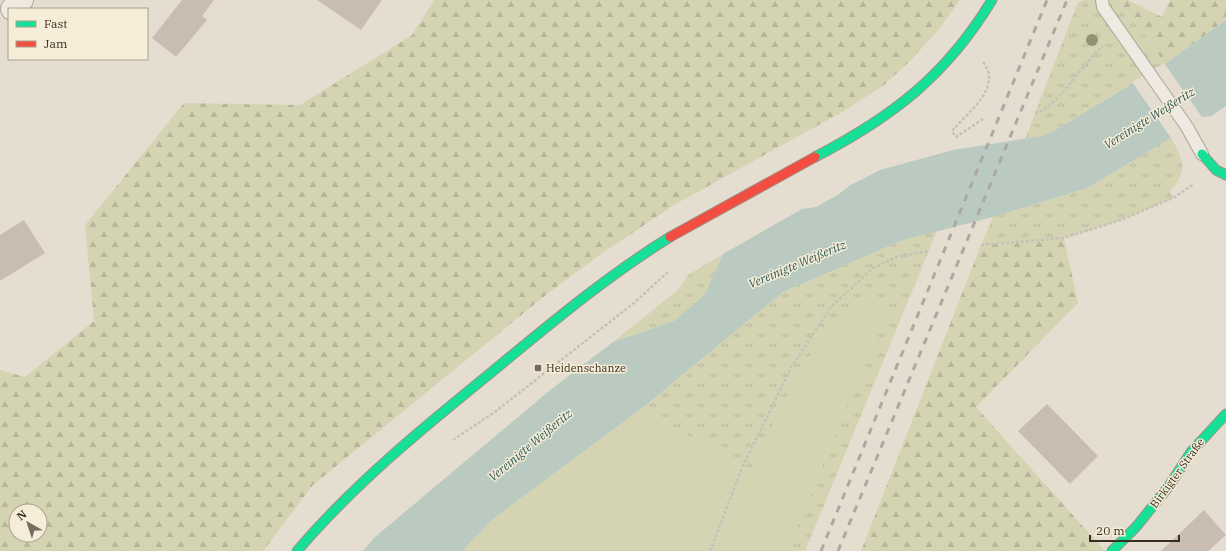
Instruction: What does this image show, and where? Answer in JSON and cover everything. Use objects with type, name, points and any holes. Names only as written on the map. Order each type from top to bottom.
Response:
[{"type":"main road","points":[[297,551],[340,503],[374,470],[435,418],[598,287],[637,258],[693,223],[837,146],[884,118],[923,86],[960,47],[983,16],[992,0]]},
{"type":"main road","points":[[1202,154],[1216,170],[1226,175]]},
{"type":"main road","name":"Birkigter Straße","points":[[1112,551],[1136,527],[1169,486],[1191,452],[1226,414]]},
{"type":"street","points":[[13,8],[22,0]]},
{"type":"street","points":[[0,20],[8,13]]},
{"type":"lane","points":[[1102,0],[1103,7],[1187,127],[1202,154]]},
{"type":"path","points":[[1035,113],[1043,112],[1068,86],[1095,52],[1121,32]]},
{"type":"path","points":[[979,68],[983,62],[988,69],[990,81],[987,91],[952,131],[956,137],[983,119]]},
{"type":"path","points":[[981,245],[1064,238],[1114,222],[1173,198],[1216,170]]},
{"type":"path","points":[[710,551],[742,468],[792,366],[831,307],[873,268],[897,257],[929,251]]},
{"type":"path","points":[[452,441],[496,411],[623,312],[670,270]]},
{"type":"green space","points":[[434,0],[960,0],[939,29],[913,58],[884,85],[844,111],[674,205],[598,256],[547,294],[313,485],[263,551],[0,551],[0,370],[25,377],[94,321],[85,225],[184,103],[300,105],[412,35]]},
{"type":"green space","points":[[1084,0],[1116,0],[1146,36],[1165,64],[1047,135],[1025,139],[1078,2]]},
{"type":"green space","points":[[1116,0],[1128,0],[1162,17],[1170,0],[1226,0],[1226,20],[1165,64],[1146,36]]},
{"type":"green space","points":[[1171,138],[1179,153],[1182,165],[1180,177],[1170,191],[1173,198],[1121,220],[1064,238],[981,245],[993,217],[1087,188]]},
{"type":"green space","points":[[937,231],[805,551],[787,551],[886,311],[857,299],[804,363],[750,472],[641,409],[783,292],[903,240]]},
{"type":"green space","points":[[1064,238],[1078,303],[976,407],[1105,551],[861,551],[981,245]]},
{"type":"green space","points":[[723,254],[705,294],[674,321],[613,342],[678,290],[688,275]]},
{"type":"green space","points":[[857,298],[886,311],[787,551],[462,551],[494,518],[641,409],[750,472],[804,363]]},
{"type":"water","name":"Vereinigte Weißeritz","points":[[1226,20],[1226,106],[1211,116],[1202,117],[1171,138],[1087,188],[993,217],[903,240],[783,292],[641,409],[494,518],[462,551],[363,551],[375,537],[549,391],[613,342],[674,321],[705,294],[723,254],[802,209],[816,207],[839,194],[849,186],[880,170],[953,150],[1047,135],[1165,64]]},
{"type":"pier","points":[[1164,63],[1202,117],[1171,138],[1132,82]]},
{"type":"building","points":[[182,0],[214,0],[202,16],[207,20],[176,57],[152,38]]},
{"type":"building","points":[[317,0],[382,0],[361,30]]},
{"type":"building","points":[[24,220],[45,253],[0,281],[0,235]]},
{"type":"building","points":[[1047,404],[1098,456],[1070,484],[1018,431]]},
{"type":"building","points":[[1204,510],[1226,535],[1208,551],[1161,551]]},
{"type":"railway","points":[[821,551],[1047,0]]},
{"type":"railway","points":[[838,551],[1067,0]]},
{"type":"traffic: fast","points":[[815,157],[869,126],[893,110],[915,92],[936,73],[956,51],[992,0]]},
{"type":"traffic: fast","points":[[1202,154],[1216,170],[1226,175]]},
{"type":"traffic: fast","points":[[297,551],[342,502],[391,456],[441,413],[601,284],[670,237]]},
{"type":"traffic: fast","points":[[1112,551],[1136,527],[1169,486],[1191,452],[1226,414]]},
{"type":"traffic: jam","points":[[670,237],[815,157]]},
{"type":"place","name":"Heidenschanze","points":[[538,368]]}]
